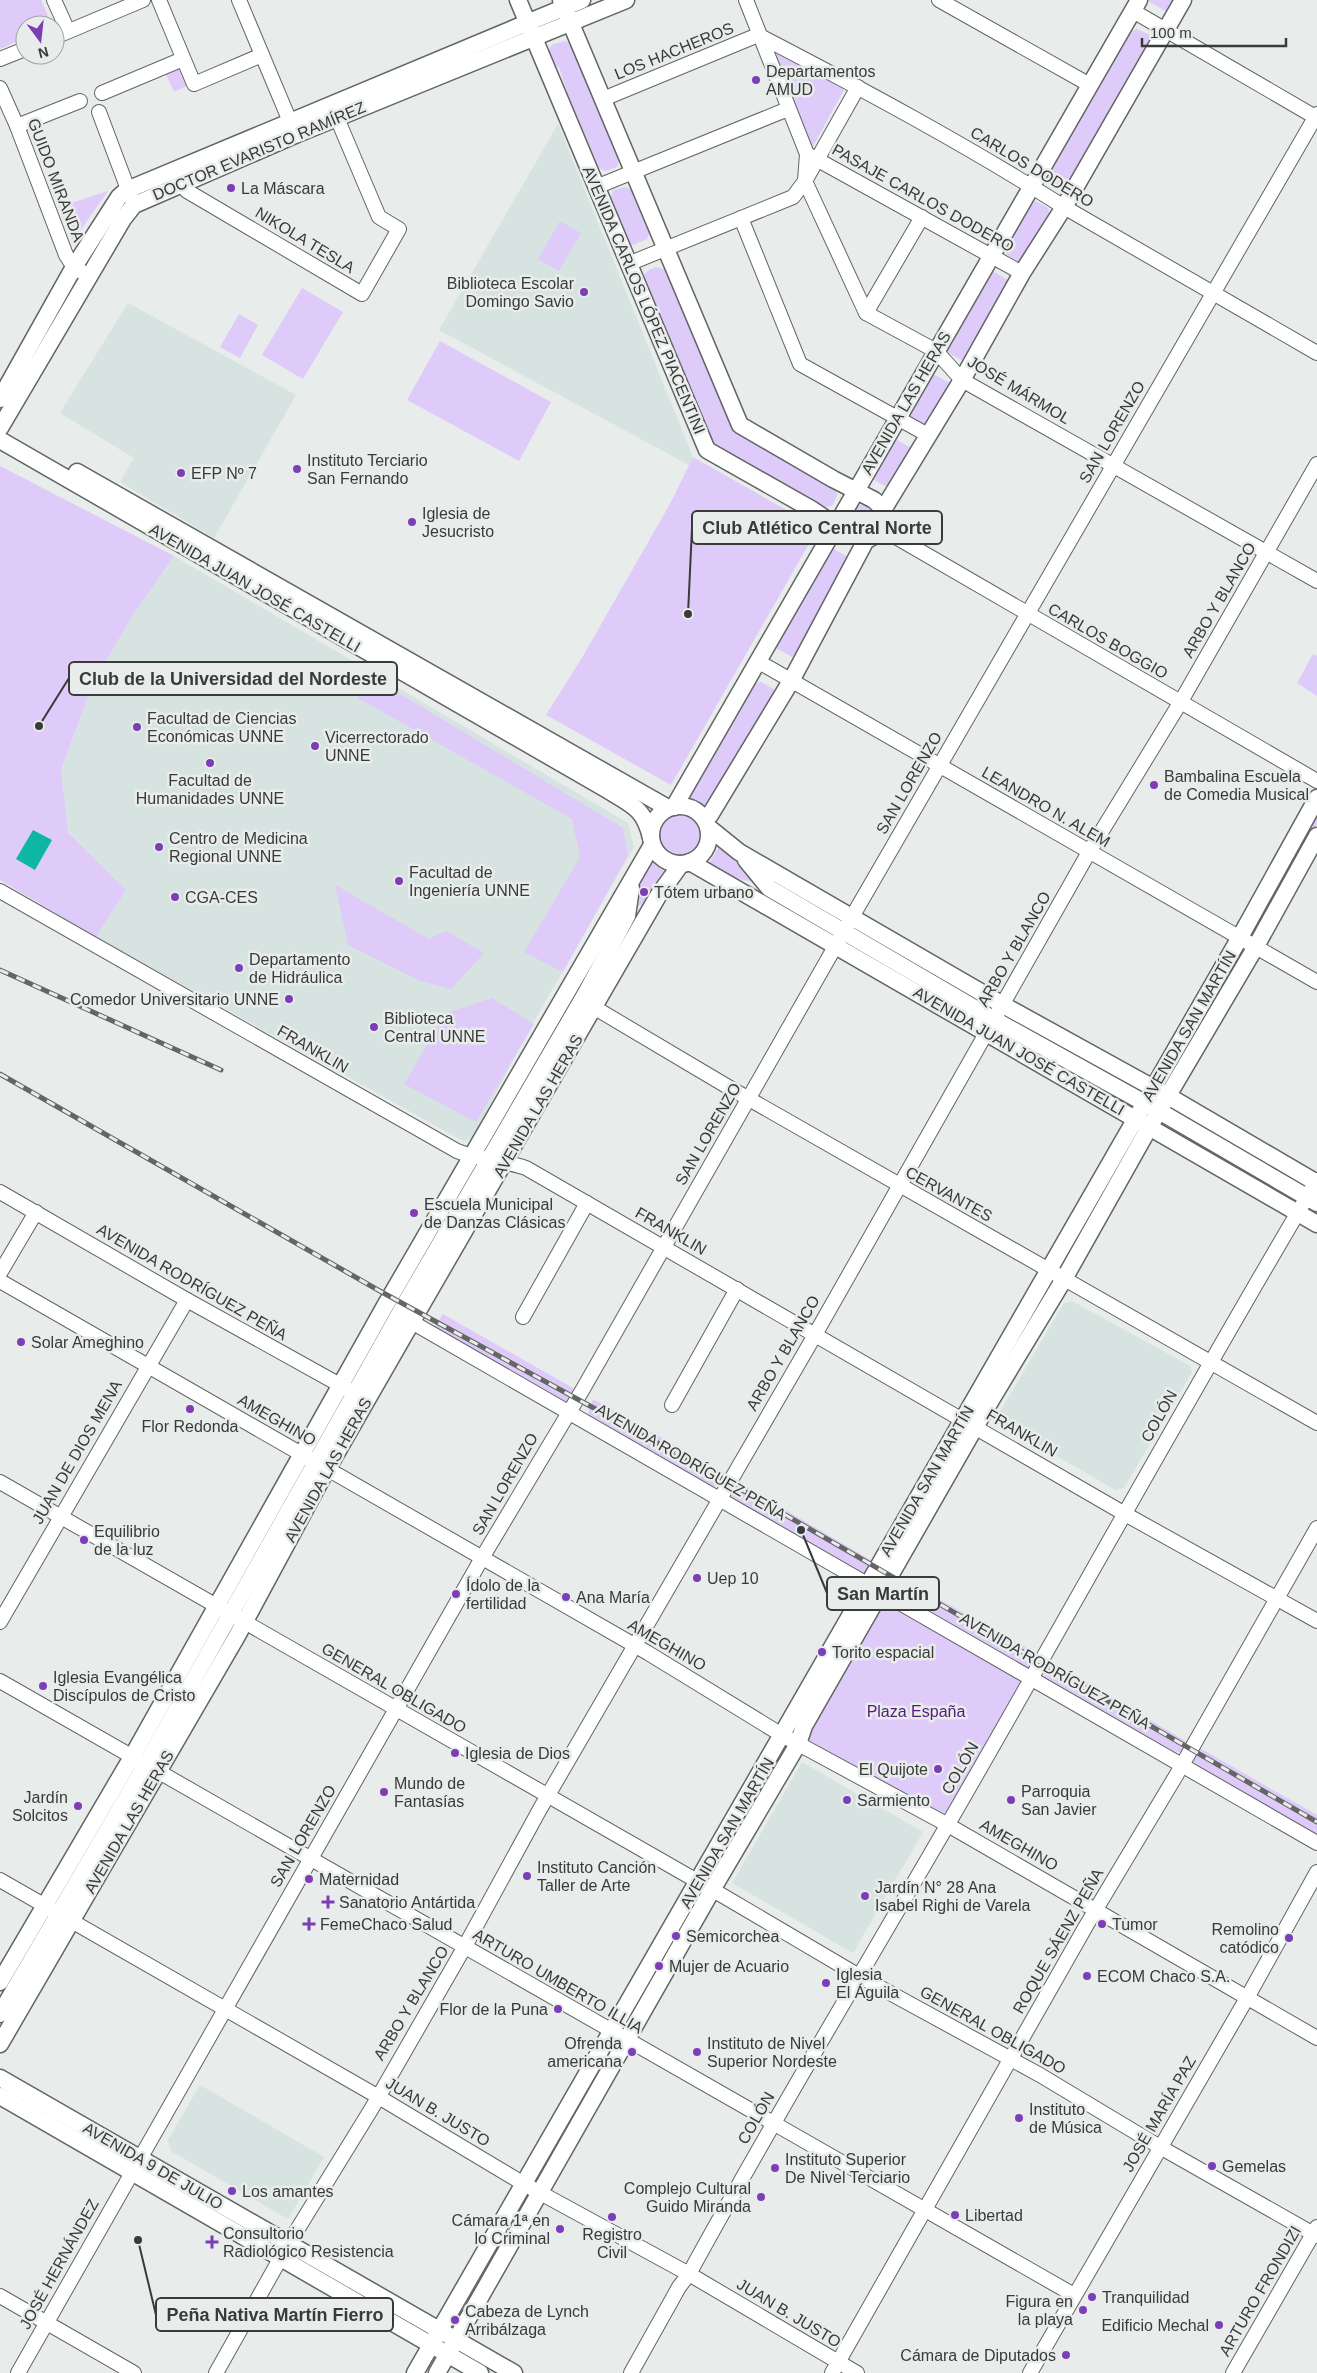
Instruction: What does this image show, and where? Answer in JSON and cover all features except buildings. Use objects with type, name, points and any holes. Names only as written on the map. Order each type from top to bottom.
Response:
[{"type":"main road","name":"AVENIDA CARLOS LÓPEZ PIACENTINI","points":[[518,0],[708,450],[849,511],[874,500],[883,520]]},
{"type":"main road","name":"DOCTOR EVARISTO RAMÍREZ","points":[[292,129],[337,118],[531,30],[562,4],[582,0]]},
{"type":"main road","name":"DOCTOR EVARISTO RAMÍREZ","points":[[0,428],[123,218],[130,198],[531,30],[571,23],[626,0]]},
{"type":"main road","name":"AVENIDA LAS HERAS","points":[[707,823],[791,681],[866,540],[875,536],[928,435],[962,380],[1022,273],[1064,207],[1183,0]]},
{"type":"main road","name":"AVENIDA CARLOS LÓPEZ PIACENTINI","points":[[562,4],[740,425],[849,511],[857,539],[866,540]]},
{"type":"main road","name":"AVENIDA LAS HERAS","points":[[671,807],[849,511],[897,418],[1136,5]]},
{"type":"main road","name":"DOCTOR EVARISTO RAMÍREZ","points":[[0,399],[74,267],[119,197],[130,198],[181,184],[199,169]]},
{"type":"main road","name":"AVENIDA JUAN JOSÉ CASTELLI","points":[[0,428],[671,807]]},
{"type":"main road","name":"AVENIDA JUAN JOSÉ CASTELLI","points":[[0,440],[606,789],[638,809],[647,820],[652,841]]},
{"type":"main road","name":"AVENIDA SAN MARTÍN","points":[[1152,1107],[1152,1088],[1239,939],[1317,798]]},
{"type":"main road","points":[[681,806],[695,810],[707,823],[709,838],[706,848],[700,857],[685,863],[664,859],[652,841],[655,820],[671,807],[681,806]]},
{"type":"main road","name":"AVENIDA JUAN JOSÉ CASTELLI","points":[[707,823],[739,852],[769,888]]},
{"type":"main road","name":"AVENIDA SAN MARTÍN","points":[[437,2373],[626,2041],[782,1735],[846,1637],[969,1423],[1048,1270],[1152,1107],[1168,1096],[1256,948],[1317,836]]},
{"type":"main road","name":"AVENIDA LAS HERAS","points":[[354,1393],[385,1306],[633,879],[652,841]]},
{"type":"main road","name":"AVENIDA JUAN JOSÉ CASTELLI","points":[[739,852],[1003,1005],[1168,1096],[1317,1182]]},
{"type":"main road","name":"AVENIDA LAS HERAS","points":[[0,2014],[145,1765],[354,1393],[406,1319],[588,1004],[658,896],[685,863]]},
{"type":"main road","name":"AVENIDA JUAN JOSÉ CASTELLI","points":[[685,863],[721,879],[985,1034],[1143,1122],[1317,1224]]},
{"type":"main road","name":"AVENIDA LAS HERAS","points":[[588,1004],[627,916],[633,879]]},
{"type":"main road","name":"AVENIDA JUAN JOSÉ CASTELLI","points":[[721,879],[769,888],[993,1019],[1152,1107],[1312,1200]]},
{"type":"main road","name":"AVENIDA LAS HERAS","points":[[627,916],[658,896]]},
{"type":"main road","name":"AVENIDA SAN MARTÍN","points":[[969,1423],[1064,1278],[1143,1122]]},
{"type":"main road","name":"AVENIDA SAN MARTÍN","points":[[414,2373],[611,2032],[798,1744],[804,1726],[846,1637]]},
{"type":"main road","name":"AVENIDA LAS HERAS","points":[[0,1982],[58,1913]]},
{"type":"main road","name":"AVENIDA LAS HERAS","points":[[0,2044],[58,1913]]},
{"type":"main road","name":"AVENIDA 9 DE JULIO","points":[[0,2078],[134,2166],[281,2258],[435,2337]]},
{"type":"main road","name":"AVENIDA 9 DE JULIO","points":[[0,2096],[134,2166],[289,2243],[452,2347],[514,2373]]},
{"type":"main road","name":"AVENIDA 9 DE JULIO","points":[[452,2347],[480,2373]]},
{"type":"street","points":[[54,0],[57,15]]},
{"type":"street","points":[[65,32],[143,0]]},
{"type":"street","points":[[159,0],[194,84],[262,55]]},
{"type":"street","points":[[240,0],[292,129]]},
{"type":"street","points":[[746,0],[788,109],[812,157]]},
{"type":"street","points":[[939,0],[1090,85]]},
{"type":"street","points":[[1136,5],[1166,30],[1316,116]]},
{"type":"street","name":"CARLOS DODERO","points":[[758,35],[858,87],[1032,186],[1064,207],[1317,353]]},
{"type":"street","name":"LOS HACHEROS","points":[[603,99],[758,35]]},
{"type":"street","points":[[0,59],[15,53]]},
{"type":"street","points":[[102,93],[183,59]]},
{"type":"street","points":[[628,264],[793,197],[805,180],[812,157],[858,87]]},
{"type":"street","name":"GUIDO MIRANDA","points":[[0,88],[17,126],[66,255],[74,267],[88,277]]},
{"type":"street","points":[[17,126],[80,101]]},
{"type":"street","points":[[596,187],[788,109]]},
{"type":"street","points":[[99,112],[130,198]]},
{"type":"street","name":"SAN LORENZO","points":[[134,2166],[482,1558],[569,1412],[939,766],[1316,116]]},
{"type":"street","name":"NIKOLA TESLA","points":[[181,184],[187,190],[362,294],[398,229],[379,217],[337,118]]},
{"type":"street","name":"PASAJE CARLOS DODERO","points":[[812,157],[1022,273]]},
{"type":"street","points":[[805,180],[866,314]]},
{"type":"street","points":[[866,314],[922,217]]},
{"type":"street","points":[[741,218],[800,364],[928,435]]},
{"type":"street","name":"JOSÉ MÁRMOL","points":[[866,314],[936,351],[962,380],[1317,581]]},
{"type":"street","name":"ARBO Y BLANCO","points":[[216,2373],[289,2243],[464,1948],[547,1796],[636,1646],[1089,852],[1180,703],[1317,464]]},
{"type":"street","name":"CARLOS BOGGIO","points":[[883,520],[1027,615],[1317,781]]},
{"type":"street","name":"LEANDRO N. ALEM","points":[[759,662],[1239,939],[1317,982]]},
{"type":"street","name":"FRANKLIN","points":[[0,891],[456,1151],[472,1157],[498,1160],[526,1168],[1125,1514],[1317,1621]]},
{"type":"street","name":"CERVANTES","points":[[567,992],[898,1185],[1317,1423]]},
{"type":"street","name":"COLÓN","points":[[631,2373],[679,2287],[689,2274],[772,2124],[948,1825],[1209,1362],[1297,1212],[1312,1200],[1317,1182]]},
{"type":"street","name":"AVENIDA RODRÍGUEZ PEÑA","points":[[0,1192],[187,1300],[354,1393]]},
{"type":"street","points":[[523,1317],[587,1202]]},
{"type":"street","points":[[0,1273],[36,1212]]},
{"type":"street","name":"AMEGHINO","points":[[0,1281],[636,1646],[782,1735],[948,1825],[1317,2038]]},
{"type":"street","points":[[672,1405],[737,1289]]},
{"type":"street","name":"JUAN DE DIOS MENA","points":[[0,1622],[187,1300]]},
{"type":"street","name":"AVENIDA RODRÍGUEZ PEÑA","points":[[385,1306],[1317,1842]]},
{"type":"street","name":"GENERAL OBLIGADO","points":[[0,1482],[859,1976],[1010,2059],[1160,2147],[1316,2232]]},
{"type":"street","name":"ROQUE SÁENZ PEÑA","points":[[835,2368],[1095,1910],[1182,1764],[1317,1528]]},
{"type":"street","name":"ARTURO UMBERTO ILLIA","points":[[0,1681],[626,2041],[1074,2295]]},
{"type":"street","name":"JOSÉ MARÍA PAZ","points":[[1030,2373],[1247,1998],[1317,1872]]},
{"type":"street","name":"JUAN B. JUSTO","points":[[0,1880],[377,2096],[524,2184],[689,2274],[835,2368],[857,2373]]},
{"type":"street","name":"JOSÉ HERNÁNDEZ","points":[[18,2373],[134,2166]]},
{"type":"street","name":"ARTURO FRONDIZI","points":[[1233,2373],[1316,2232]]},
{"type":"street","points":[[0,2296],[134,2373]]},
{"type":"shaded area","points":[[558,124],[693,457],[689,465],[439,330]]},
{"type":"shaded area","points":[[128,303],[296,395],[214,538],[120,482],[134,458],[60,413]]},
{"type":"shaded area","points":[[174,556],[628,823],[634,847],[524,1039],[472,1139],[463,1141],[96,937],[126,890],[68,831],[61,771],[94,681],[135,612]]},
{"type":"shaded area","points":[[33,830],[52,840],[35,870],[16,859]]},
{"type":"shaded area","points":[[1072,1301],[1190,1366],[1192,1372],[1124,1488],[1115,1490],[995,1420],[1064,1303]]},
{"type":"shaded area","points":[[802,1762],[923,1832],[853,1953],[732,1883]]},
{"type":"shaded area","points":[[200,2085],[324,2157],[288,2219],[171,2151],[168,2140]]},
{"type":"green space","points":[[0,0],[41,0],[48,15],[15,15],[15,42],[0,49]]},
{"type":"green space","points":[[1146,0],[1173,0],[1167,12]]},
{"type":"green space","points":[[1137,29],[1150,35],[1152,46],[1070,185],[1061,189],[1050,183],[1046,173],[1127,33]]},
{"type":"green space","points":[[564,41],[572,43],[620,157],[617,167],[605,171],[599,168],[568,95],[559,67],[554,65],[549,51],[551,45]]},
{"type":"green space","points":[[774,50],[845,88],[812,148],[812,147]]},
{"type":"green space","points":[[181,65],[189,85],[174,92],[165,72]]},
{"type":"green space","points":[[626,187],[634,191],[651,229],[647,239],[633,245],[626,241],[609,205],[613,190]]},
{"type":"green space","points":[[108,191],[73,241],[59,207]]},
{"type":"green space","points":[[1036,201],[1048,208],[1050,216],[1024,258],[1017,261],[1007,255],[1004,247],[1029,204]]},
{"type":"green space","points":[[560,221],[581,233],[559,271],[538,259]]},
{"type":"green space","points":[[656,267],[668,270],[735,428],[835,488],[837,495],[833,505],[820,510],[720,450],[709,441],[642,285],[646,273]]},
{"type":"green space","points":[[991,270],[1011,282],[965,362],[945,351]]},
{"type":"green space","points":[[302,288],[343,312],[303,379],[262,355]]},
{"type":"green space","points":[[239,314],[258,325],[240,358],[220,347]]},
{"type":"green space","points":[[440,341],[551,402],[519,461],[407,400]]},
{"type":"green space","points":[[931,373],[952,384],[927,427],[907,416]]},
{"type":"green space","points":[[893,438],[913,449],[891,489],[870,478]]},
{"type":"green space","points":[[693,457],[818,528],[671,785],[546,715],[583,656],[671,502]]},
{"type":"green space","points":[[0,466],[174,556],[135,612],[94,681],[61,770],[68,832],[126,890],[96,937],[0,880]]},
{"type":"green space","points":[[861,505],[870,509],[874,518],[870,527],[861,531],[852,527],[848,518],[852,509]]},
{"type":"green space","points":[[832,548],[850,558],[794,658],[776,648]]},
{"type":"green space","points":[[1313,654],[1317,656],[1317,696],[1297,683]]},
{"type":"green space","points":[[369,675],[623,828],[628,855],[563,972],[524,952],[580,857],[572,819],[358,698]]},
{"type":"green space","points":[[761,682],[774,689],[775,697],[708,810],[686,797],[750,685]]},
{"type":"green space","points":[[1317,809],[1317,823],[1260,924],[1254,920]]},
{"type":"green space","points":[[675,810],[685,810],[698,817],[705,830],[705,840],[698,853],[685,860],[675,860],[666,856],[659,849],[655,840],[655,830],[659,821],[666,814]]},
{"type":"green space","points":[[719,847],[739,859],[759,883],[728,877],[708,865]]},
{"type":"green space","points":[[653,862],[667,871],[655,893],[634,910],[640,880]]},
{"type":"green space","points":[[335,885],[429,939],[446,931],[484,953],[451,989],[420,981],[348,945]]},
{"type":"green space","points":[[492,998],[534,1024],[476,1122],[404,1084],[446,1013]]},
{"type":"green space","points":[[1179,1111],[1301,1182],[1299,1185],[1177,1114]]},
{"type":"green space","points":[[1170,1126],[1292,1197],[1290,1200],[1168,1130]]},
{"type":"green space","points":[[443,1314],[573,1388],[575,1391],[570,1402],[562,1402],[434,1328]]},
{"type":"green space","points":[[593,1399],[726,1474],[718,1486],[708,1486],[587,1416]]},
{"type":"green space","points":[[736,1481],[874,1562],[868,1574],[858,1575],[732,1497],[730,1493]]},
{"type":"green space","points":[[901,1578],[1035,1653],[1029,1668],[1025,1669],[894,1594]]},
{"type":"green space","name":"Plaza España","points":[[886,1605],[1021,1677],[1024,1682],[949,1814],[940,1816],[808,1740],[808,1734],[882,1608]]},
{"type":"green space","points":[[1049,1660],[1187,1742],[1182,1752],[1176,1752],[1045,1677],[1043,1673]]},
{"type":"green space","points":[[1198,1747],[1317,1815],[1317,1836],[1193,1766],[1191,1761]]},
{"type":"green space","points":[[782,1750],[788,1754],[718,1875],[711,1872]]},
{"type":"green space","points":[[607,2050],[612,2052],[541,2175],[538,2172]]},
{"type":"green space","points":[[521,2199],[525,2201],[526,2205],[456,2324],[452,2322]]},
{"type":"railway","points":[[0,970],[221,1070]]},
{"type":"railway","points":[[0,1074],[378,1290],[718,1476],[1317,1822]]},
{"type":"place","name":"Departamentos AMUD","points":[[756,80]]},
{"type":"place","name":"La Máscara","points":[[231,188]]},
{"type":"place","name":"Biblioteca Escolar Domingo Savio","points":[[584,292]]},
{"type":"place","name":"Instituto Terciario San Fernando","points":[[297,469]]},
{"type":"place","name":"EFP Nº 7","points":[[181,473]]},
{"type":"place","name":"Iglesia de Jesucristo","points":[[412,522]]},
{"type":"place","name":"Club Atlético Central Norte","points":[[688,614]]},
{"type":"place","name":"Club de la Universidad del Nordeste","points":[[39,726]]},
{"type":"place","name":"Facultad de Ciencias Económicas UNNE","points":[[137,727]]},
{"type":"place","name":"Vicerrectorado UNNE","points":[[315,746]]},
{"type":"place","name":"Facultad de Humanidades UNNE","points":[[210,763]]},
{"type":"place","name":"Bambalina Escuela de Comedia Musical","points":[[1154,785]]},
{"type":"place","name":"Centro de Medicina Regional UNNE","points":[[159,847]]},
{"type":"place","name":"Facultad de Ingeniería UNNE","points":[[399,881]]},
{"type":"place","name":"Tótem urbano","points":[[644,892]]},
{"type":"place","name":"CGA-CES","points":[[175,897]]},
{"type":"place","name":"Departamento de Hidráulica","points":[[239,968]]},
{"type":"place","name":"Comedor Universitario UNNE","points":[[289,999]]},
{"type":"place","name":"Biblioteca Central UNNE","points":[[374,1027]]},
{"type":"place","name":"Escuela Municipal de Danzas Clásicas","points":[[414,1213]]},
{"type":"place","name":"Solar Ameghino","points":[[21,1342]]},
{"type":"place","name":"Flor Redonda","points":[[190,1409]]},
{"type":"place","name":"San Martín","points":[[801,1530]]},
{"type":"place","name":"Equilibrio de la luz","points":[[84,1540]]},
{"type":"place","name":"Uep 10","points":[[697,1578]]},
{"type":"place","name":"Ídolo de la fertilidad","points":[[456,1594]]},
{"type":"place","name":"Ana María","points":[[566,1597]]},
{"type":"place","name":"Torito espacial","points":[[822,1652]]},
{"type":"place","name":"Iglesia Evangélica Discípulos de Cristo","points":[[43,1686]]},
{"type":"place","name":"Iglesia de Dios","points":[[455,1753]]},
{"type":"place","name":"El Quijote","points":[[938,1769]]},
{"type":"place","name":"Mundo de Fantasías","points":[[384,1792]]},
{"type":"place","name":"Sarmiento","points":[[847,1800]]},
{"type":"place","name":"Parroquia San Javier","points":[[1011,1800]]},
{"type":"place","name":"Jardín Solcitos","points":[[78,1806]]},
{"type":"place","name":"Instituto Canción Taller de Arte","points":[[527,1876]]},
{"type":"place","name":"Maternidad","points":[[309,1879]]},
{"type":"place","name":"Jardín N° 28 Ana Isabel Righi de Varela","points":[[865,1896]]},
{"type":"place","name":"Sanatorio Antártida","points":[[328,1902]]},
{"type":"place","name":"FemeChaco Salud","points":[[309,1924]]},
{"type":"place","name":"Tumor","points":[[1102,1924]]},
{"type":"place","name":"Semicorchea","points":[[676,1936]]},
{"type":"place","name":"Remolino catódico","points":[[1289,1938]]},
{"type":"place","name":"Mujer de Acuario","points":[[659,1966]]},
{"type":"place","name":"ECOM Chaco S.A.","points":[[1087,1976]]},
{"type":"place","name":"Iglesia El Águila","points":[[826,1983]]},
{"type":"place","name":"Flor de la Puna","points":[[558,2009]]},
{"type":"place","name":"Ofrenda americana","points":[[632,2052]]},
{"type":"place","name":"Instituto de Nivel Superior Nordeste","points":[[697,2052]]},
{"type":"place","name":"Instituto de Música","points":[[1019,2118]]},
{"type":"place","name":"Gemelas","points":[[1212,2166]]},
{"type":"place","name":"Instituto Superior De Nivel Terciario","points":[[775,2168]]},
{"type":"place","name":"Los amantes","points":[[232,2191]]},
{"type":"place","name":"Complejo Cultural Guido Miranda","points":[[761,2197]]},
{"type":"place","name":"Libertad","points":[[955,2215]]},
{"type":"place","name":"Registro Civil","points":[[612,2217]]},
{"type":"place","name":"Cámara 1ª en lo Criminal","points":[[560,2229]]},
{"type":"place","name":"Peña Nativa Martín Fierro","points":[[138,2240]]},
{"type":"place","name":"Consultorio Radiológico Resistencia","points":[[212,2242]]},
{"type":"place","name":"Tranquilidad","points":[[1092,2297]]},
{"type":"place","name":"Figura en la playa","points":[[1083,2310]]},
{"type":"place","name":"Cabeza de Lynch Arribálzaga","points":[[455,2320]]},
{"type":"place","name":"Edificio Mechal","points":[[1219,2325]]},
{"type":"place","name":"Cámara de Diputados","points":[[1066,2355]]}]
